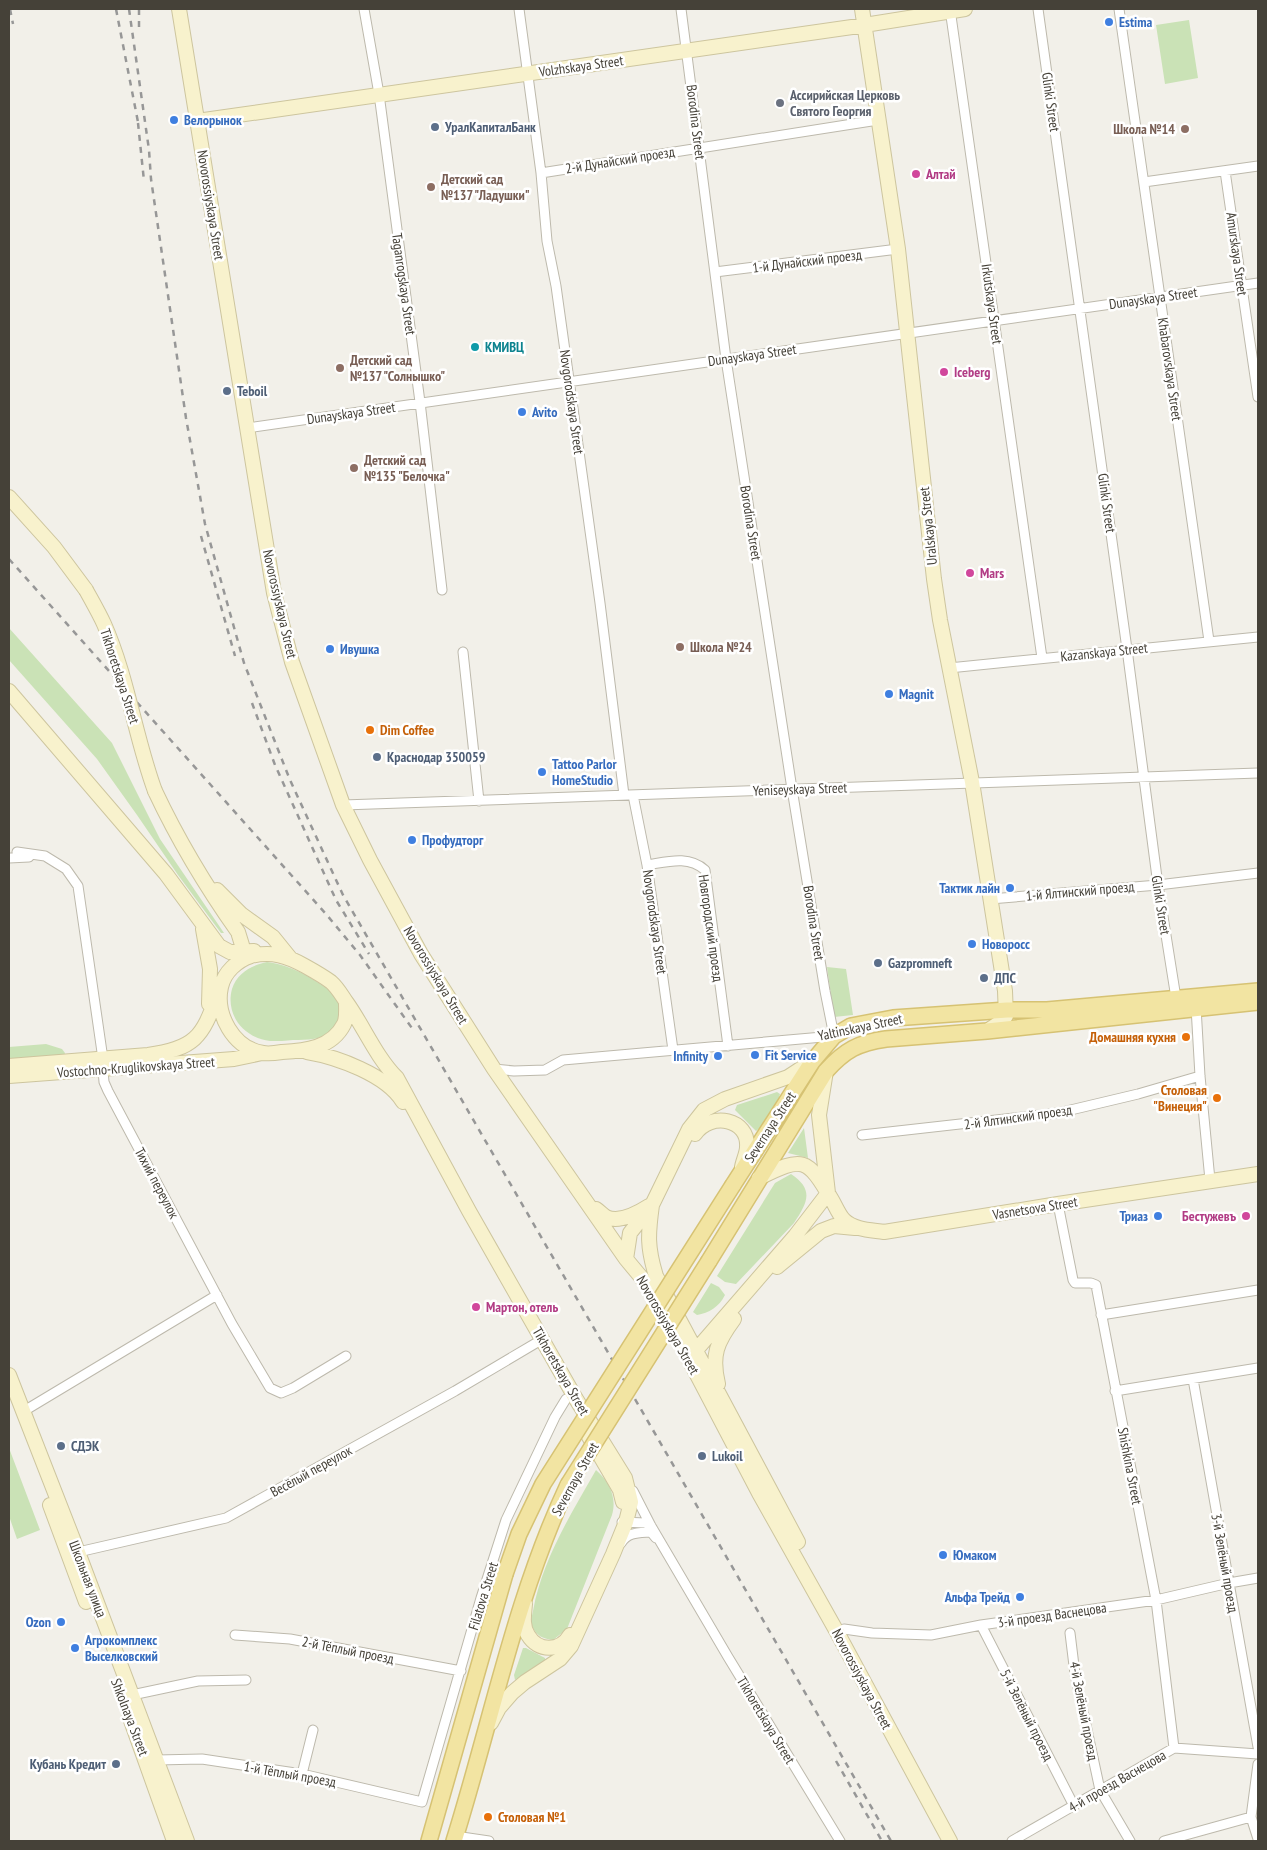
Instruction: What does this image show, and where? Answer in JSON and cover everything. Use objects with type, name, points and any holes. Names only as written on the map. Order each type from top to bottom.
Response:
[{"type":"main road","name":"Novorossiyskaya Street","points":[[179,9],[274,593],[292,662],[343,805],[421,954],[494,1070],[626,1259],[641,1277],[722,1401],[950,1841]]},
{"type":"main road","name":"Uralskaya Street","points":[[862,9],[898,249],[934,579],[949,668],[972,782],[1007,1010]]},
{"type":"main road","name":"Volzhskaya Street","points":[[197,121],[965,9]]},
{"type":"main road","name":"Tikhoretskaya Street","points":[[9,497],[54,547],[86,590],[104,624],[118,663],[148,773],[155,791],[200,873],[238,932],[242,945],[238,958]]},
{"type":"main road","points":[[9,692],[166,874],[200,923],[219,946],[238,958]]},
{"type":"main road","name":"Tikhoretskaya Street","points":[[200,873],[241,914],[273,937],[284,956]]},
{"type":"main road","points":[[200,923],[223,980]]},
{"type":"main road","points":[[200,923],[210,969],[207,1020]]},
{"type":"main road","points":[[262,951],[284,956],[332,982],[346,1002],[346,1019],[339,1032],[327,1042],[306,1051],[262,1053],[243,1044],[225,1023],[219,998],[223,980],[238,958],[262,951]]},
{"type":"main road","name":"Vostochno-Kruglikovskaya Street","points":[[9,1076],[103,1064],[168,1053],[180,1049],[199,1035],[223,980]]},
{"type":"main road","name":"Yaltinskaya Street","points":[[834,1036],[851,1026],[893,1018],[1007,1010],[1047,1010],[1258,990]]},
{"type":"main road","name":"Tikhoretskaya Street","points":[[346,1002],[354,1012],[386,1068],[397,1078],[469,1211],[623,1484]]},
{"type":"main road","name":"Yaltinskaya Street","points":[[855,1046],[886,1039],[987,1031],[1196,1007],[1258,1002]]},
{"type":"main road","points":[[987,1031],[1002,1021],[1006,1016],[1007,1010]]},
{"type":"main road","name":"Severnaya Street","points":[[429,1841],[505,1574],[519,1534],[543,1484],[812,1062],[834,1036]]},
{"type":"main road","name":"Severnaya Street","points":[[454,1839],[526,1592],[550,1524],[568,1485],[709,1262],[826,1071],[837,1059],[855,1046]]},
{"type":"main road","name":"Tikhoretskaya Street","points":[[306,1051],[348,1063],[371,1074],[400,1097],[566,1399],[602,1460],[623,1484]]},
{"type":"main road","name":"Vostochno-Kruglikovskaya Street","points":[[9,1066],[234,1059],[262,1053]]},
{"type":"main road","name":"Severnaya Street","points":[[626,1259],[630,1233],[652,1204],[689,1128],[704,1110],[725,1099],[788,1077],[812,1062]]},
{"type":"main road","points":[[826,1071],[820,1115],[828,1193],[844,1220],[860,1229]]},
{"type":"main road","points":[[666,1178],[699,1128],[708,1121],[724,1120],[737,1126],[744,1134],[748,1146],[740,1174]]},
{"type":"main road","name":"Severnaya Street","points":[[759,1178],[775,1170],[800,1163],[807,1165],[828,1193]]},
{"type":"main road","name":"Vasnetsova Street","points":[[760,1277],[773,1270],[821,1231],[834,1226],[884,1232],[1258,1174]]},
{"type":"main road","points":[[692,1355],[795,1236],[828,1193]]},
{"type":"main road","points":[[588,1202],[606,1217],[613,1218],[626,1217],[652,1204]]},
{"type":"main road","name":"Severnaya Street","points":[[652,1204],[648,1237],[650,1257],[656,1276],[673,1309]]},
{"type":"main road","points":[[722,1401],[714,1370],[717,1345],[735,1317],[741,1299]]},
{"type":"main road","name":"Novorossiyskaya Street","points":[[673,1309],[692,1355],[760,1493],[841,1630],[960,1841]]},
{"type":"main road","name":"Школьная улица","points":[[9,1375],[24,1411],[73,1553],[132,1695],[187,1841]]},
{"type":"main road","name":"Shkolnaya Street","points":[[9,1397],[73,1553],[174,1841]]},
{"type":"main road","points":[[526,1592],[524,1622],[528,1636],[537,1645],[548,1649],[559,1646],[569,1638],[632,1504],[623,1484]]},
{"type":"main road","points":[[485,1733],[499,1708],[512,1693],[560,1659],[571,1646],[613,1554],[623,1522],[623,1484]]},
{"type":"street","name":"Taganrogskaya Street","points":[[364,9],[379,94],[420,402],[442,590]]},
{"type":"street","name":"Novgorodskaya Street","points":[[519,9],[541,173],[547,241],[556,286],[568,382],[628,795],[647,865],[673,1050]]},
{"type":"street","name":"Borodina Street","points":[[681,9],[726,359],[792,789],[834,1036]]},
{"type":"street","name":"Glinki Street","points":[[1038,9],[1158,885],[1176,998]]},
{"type":"street","name":"Khabarovskaya Street","points":[[1119,9],[1209,641]]},
{"type":"street","name":"Irkutskaya Street","points":[[950,10],[1042,658]]},
{"type":"street","name":"2-й Дунайский проезд","points":[[541,173],[878,120]]},
{"type":"street","points":[[1144,182],[1258,166]]},
{"type":"street","name":"Amurskaya Street","points":[[1225,172],[1258,397]]},
{"type":"street","name":"1-й Дунайский проезд","points":[[715,272],[898,249]]},
{"type":"street","name":"Dunayskaya Street","points":[[246,428],[1258,283]]},
{"type":"street","name":"Kazanskaya Street","points":[[949,668],[1258,637]]},
{"type":"street","points":[[463,652],[479,801]]},
{"type":"street","name":"Yeniseyskaya Street","points":[[343,805],[1258,773]]},
{"type":"street","points":[[17,852],[45,856]]},
{"type":"street","points":[[9,858],[45,856]]},
{"type":"street","name":"Тихий переулок","points":[[45,856],[66,868],[78,886],[104,1082],[217,1295],[270,1388],[281,1394],[346,1356]]},
{"type":"street","name":"Новгородский проезд","points":[[647,865],[684,860],[697,863],[705,870],[728,1046]]},
{"type":"street","name":"1-й Ялтинский проезд","points":[[990,899],[1158,885],[1258,873]]},
{"type":"street","points":[[1196,1007],[1200,1076],[1210,1180]]},
{"type":"street","name":"Yaltinskaya Street","points":[[494,1070],[545,1070],[563,1060],[834,1036]]},
{"type":"street","name":"2-й Ялтинский проезд","points":[[862,1135],[1058,1113],[1138,1094],[1200,1076]]},
{"type":"street","name":"Shishkina Street","points":[[1058,1204],[1073,1280],[1075,1283],[1091,1283],[1096,1285],[1100,1315],[1156,1600],[1174,1748]]},
{"type":"street","points":[[1100,1315],[1258,1290]]},
{"type":"street","points":[[24,1411],[217,1295]]},
{"type":"street","name":"Весёлый переулок","points":[[73,1553],[226,1518],[455,1391],[536,1343]]},
{"type":"street","points":[[1115,1391],[1258,1368]]},
{"type":"street","name":"3-й Зелёный проезд","points":[[1194,1379],[1258,1746]]},
{"type":"street","name":"Filatova Street","points":[[422,1802],[481,1598],[506,1520],[554,1417],[566,1399]]},
{"type":"street","name":"Tikhoretskaya Street","points":[[623,1484],[665,1548],[728,1657],[840,1841]]},
{"type":"street","points":[[632,1504],[651,1529]]},
{"type":"street","points":[[623,1522],[651,1529]]},
{"type":"street","points":[[613,1554],[625,1537],[651,1529]]},
{"type":"street","name":"3-й проезд Васнецова","points":[[841,1630],[931,1635],[981,1625],[1156,1600],[1258,1578]]},
{"type":"street","name":"5-й Зелёный проезд","points":[[981,1625],[1074,1806]]},
{"type":"street","name":"4-й Зелёный проезд","points":[[1070,1633],[1075,1674],[1100,1790],[1130,1841]]},
{"type":"street","name":"2-й Тёплый проезд","points":[[235,1635],[290,1639],[461,1671]]},
{"type":"street","points":[[132,1695],[198,1681],[246,1680]]},
{"type":"street","points":[[302,1774],[313,1730]]},
{"type":"street","name":"4-й проезд Васнецова","points":[[1012,1841],[1174,1748],[1258,1754]]},
{"type":"street","name":"1-й Тёплый проезд","points":[[157,1760],[202,1759],[302,1774],[422,1802]]},
{"type":"street","points":[[1258,1764],[1251,1817],[1258,1838]]},
{"type":"street","points":[[1164,1841],[1251,1817]]},
{"type":"street","points":[[454,1839],[489,1841]]},
{"type":"green space","points":[[1189,20],[1198,78],[1165,84],[1156,25]]},
{"type":"green space","points":[[9,628],[112,743],[160,839],[224,933],[221,933],[178,875],[97,759],[9,660]]},
{"type":"green space","points":[[267,962],[296,970],[338,997],[340,1019],[334,1030],[325,1036],[315,1039],[270,1041],[252,1035],[239,1024],[231,1008],[234,983],[241,974],[256,965]]},
{"type":"green space","points":[[827,967],[846,969],[853,1015],[834,1017]]},
{"type":"green space","points":[[46,1044],[62,1049],[65,1053],[64,1056],[9,1060],[9,1047]]},
{"type":"green space","points":[[777,1092],[780,1094],[779,1098],[760,1128],[756,1131],[735,1110],[737,1105]]},
{"type":"green space","points":[[804,1128],[808,1158],[788,1153]]},
{"type":"green space","points":[[791,1174],[799,1180],[806,1191],[805,1203],[799,1216],[736,1284],[725,1282],[717,1276],[775,1183]]},
{"type":"green space","points":[[711,1283],[719,1287],[725,1295],[713,1309],[697,1315],[693,1312]]},
{"type":"green space","points":[[9,1448],[40,1530],[17,1539],[9,1516]]},
{"type":"green space","points":[[596,1470],[609,1485],[613,1496],[612,1515],[567,1629],[553,1640],[546,1639],[538,1635],[531,1624],[537,1592],[550,1556]]},
{"type":"green space","points":[[523,1648],[545,1658],[545,1661],[515,1680],[514,1675]]},
{"type":"railway","points":[[10,9],[13,24]]},
{"type":"railway","points":[[116,9],[138,122]]},
{"type":"railway","points":[[129,9],[149,150],[151,179],[186,418],[205,524],[244,663],[290,780],[343,895],[891,1841]]},
{"type":"railway","points":[[139,9],[139,29]]},
{"type":"railway","points":[[138,123],[144,181]]},
{"type":"railway","points":[[201,536],[235,656]]},
{"type":"railway","points":[[9,559],[326,914],[360,955],[414,1031]]},
{"type":"railway","points":[[252,703],[275,765],[336,900],[369,954]]},
{"type":"railway","points":[[836,1761],[882,1841]]},
{"type":"place","name":"Estima","points":[[1109,22]]},
{"type":"place","name":"Ассирийская Церковь Святого Георгия","points":[[780,103]]},
{"type":"place","name":"Велорынок","points":[[174,120]]},
{"type":"place","name":"УралКапиталБанк","points":[[435,127]]},
{"type":"place","name":"Школа №14","points":[[1185,129]]},
{"type":"place","name":"Алтай","points":[[916,174]]},
{"type":"place","name":"Детский сад №137 \"Ладушки\"","points":[[431,187]]},
{"type":"place","name":"КМИВЦ","points":[[475,347]]},
{"type":"place","name":"Детский сад №137 \"Солнышко\"","points":[[340,368]]},
{"type":"place","name":"Iceberg","points":[[944,372]]},
{"type":"place","name":"Teboil","points":[[227,391]]},
{"type":"place","name":"Avito","points":[[522,412]]},
{"type":"place","name":"Детский сад №135 \"Белочка\"","points":[[354,468]]},
{"type":"place","name":"Mars","points":[[970,573]]},
{"type":"place","name":"Школа №24","points":[[680,647]]},
{"type":"place","name":"Ивушка","points":[[330,649]]},
{"type":"place","name":"Magnit","points":[[889,694]]},
{"type":"place","name":"Dim Coffee","points":[[370,730]]},
{"type":"place","name":"Краснодар 350059","points":[[377,757]]},
{"type":"place","name":"Tattoo Parlor HomeStudio","points":[[542,772]]},
{"type":"place","name":"Профудторг","points":[[412,840]]},
{"type":"place","name":"Тактик лайн","points":[[1010,888]]},
{"type":"place","name":"Новоросс","points":[[972,944]]},
{"type":"place","name":"Gazpromneft","points":[[878,963]]},
{"type":"place","name":"ДПС","points":[[984,978]]},
{"type":"place","name":"Домашняя кухня","points":[[1186,1037]]},
{"type":"place","name":"Fit Service","points":[[755,1055]]},
{"type":"place","name":"Infinity","points":[[718,1056]]},
{"type":"place","name":"Столовая \"Винеция\"","points":[[1217,1098]]},
{"type":"place","name":"Триаз","points":[[1158,1216]]},
{"type":"place","name":"Бестужевъ","points":[[1246,1216]]},
{"type":"place","name":"Мартон, отель","points":[[476,1307]]},
{"type":"place","name":"СДЭК","points":[[61,1446]]},
{"type":"place","name":"Lukoil","points":[[702,1456]]},
{"type":"place","name":"Юмаком","points":[[943,1555]]},
{"type":"place","name":"Альфа Трейд","points":[[1020,1597]]},
{"type":"place","name":"Ozon","points":[[61,1622]]},
{"type":"place","name":"Агрокомплекс Выселковский","points":[[75,1648]]},
{"type":"place","name":"Кубань Кредит","points":[[116,1764]]},
{"type":"place","name":"Столовая №1","points":[[488,1817]]}]
